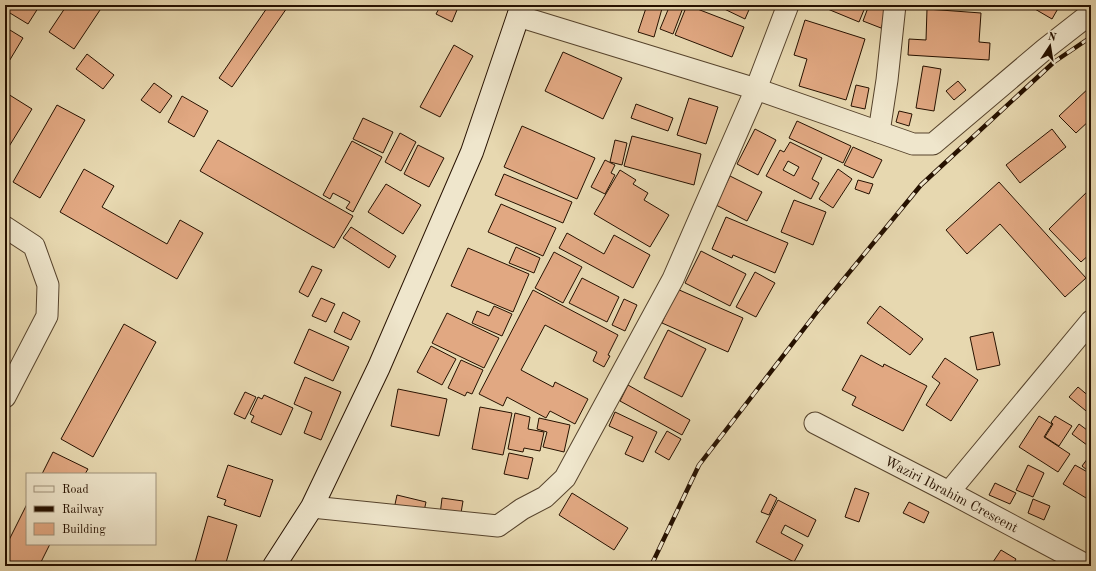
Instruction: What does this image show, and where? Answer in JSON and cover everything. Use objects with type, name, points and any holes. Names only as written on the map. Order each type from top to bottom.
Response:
[{"type":"street","points":[[312,507],[498,526],[545,497],[565,478],[673,279],[756,89],[788,5]]},
{"type":"street","points":[[879,132],[888,80],[895,5]]},
{"type":"street","points":[[274,566],[312,507],[379,367],[472,152],[520,11],[756,89],[913,144],[933,144],[1045,49],[1091,13]]},
{"type":"street","points":[[5,227],[34,246],[48,285],[47,316],[5,397]]},
{"type":"street","points":[[949,492],[1091,321]]},
{"type":"street","name":"Waziri Ibrahim Crescent","points":[[815,424],[949,492],[1088,566]]},
{"type":"building","points":[[5,5],[40,5],[28,24],[5,10]]},
{"type":"building","points":[[67,5],[99,5],[102,7],[74,49],[49,32]]},
{"type":"building","points":[[269,5],[289,5],[232,87],[219,78]]},
{"type":"building","points":[[441,5],[459,5],[452,22],[436,14]]},
{"type":"building","points":[[647,5],[663,5],[654,37],[638,32]]},
{"type":"building","points":[[670,5],[684,5],[673,34],[660,29]]},
{"type":"building","points":[[687,5],[744,27],[732,57],[675,35]]},
{"type":"building","points":[[716,5],[751,5],[745,19]]},
{"type":"building","points":[[818,5],[866,5],[859,22]]},
{"type":"building","points":[[869,5],[890,5],[881,28],[863,21]]},
{"type":"building","points":[[974,5],[1004,5],[1003,9]]},
{"type":"building","points":[[1028,5],[1060,5],[1052,19]]},
{"type":"building","points":[[927,9],[981,13],[979,42],[990,43],[989,60],[908,55],[909,39],[926,40]]},
{"type":"building","points":[[805,20],[865,39],[846,100],[799,86],[807,59],[794,55]]},
{"type":"building","points":[[5,27],[23,38],[5,68]]},
{"type":"building","points":[[454,45],[473,56],[440,117],[420,107]]},
{"type":"building","points":[[563,52],[622,78],[603,119],[545,91]]},
{"type":"building","points":[[87,54],[114,75],[103,89],[76,69]]},
{"type":"building","points":[[923,66],[941,69],[934,111],[916,108]]},
{"type":"building","points":[[958,81],[966,90],[954,100],[946,91]]},
{"type":"building","points":[[154,83],[172,96],[160,113],[141,100]]},
{"type":"building","points":[[856,85],[869,88],[865,109],[851,106]]},
{"type":"building","points":[[1091,86],[1091,119],[1076,133],[1059,116]]},
{"type":"building","points":[[8,94],[32,109],[5,153],[5,98]]},
{"type":"building","points":[[182,96],[208,111],[194,137],[168,122]]},
{"type":"building","points":[[689,98],[718,107],[706,144],[677,135]]},
{"type":"building","points":[[636,104],[673,118],[668,131],[631,118]]},
{"type":"building","points":[[57,105],[85,120],[40,198],[13,182]]},
{"type":"building","points":[[899,111],[912,114],[909,126],[896,122]]},
{"type":"building","points":[[363,118],[393,132],[383,153],[353,139]]},
{"type":"building","points":[[797,121],[851,146],[843,163],[789,138]]},
{"type":"building","points":[[522,126],[595,158],[577,199],[504,167]]},
{"type":"building","points":[[755,129],[776,140],[758,175],[737,164]]},
{"type":"building","points":[[1052,129],[1066,147],[1020,183],[1006,165]]},
{"type":"building","points":[[400,133],[416,142],[401,171],[385,162]]},
{"type":"building","points":[[632,136],[701,154],[694,185],[624,166]]},
{"type":"building","points":[[218,140],[353,216],[334,248],[200,171]]},
{"type":"building","points":[[615,140],[627,143],[622,165],[610,162]]},
{"type":"building","points":[[352,141],[382,157],[353,212],[346,208],[350,202],[333,193],[330,199],[323,195]]},
{"type":"building","points":[[790,142],[822,158],[812,179],[819,183],[811,199],[766,176],[780,150],[784,152]],"holes":[[[788,161],[799,167],[794,176],[783,170]]]},
{"type":"building","points":[[418,145],[444,158],[429,187],[404,174]]},
{"type":"building","points":[[853,147],[882,160],[873,178],[844,165]]},
{"type":"building","points":[[605,160],[615,165],[611,173],[615,175],[605,194],[591,187]]},
{"type":"building","points":[[84,169],[114,186],[102,207],[167,244],[180,220],[203,233],[177,279],[60,212]]},
{"type":"building","points":[[838,169],[852,179],[833,208],[819,199]]},
{"type":"building","points":[[620,170],[636,180],[633,184],[648,193],[644,200],[669,215],[650,247],[594,214]]},
{"type":"building","points":[[504,174],[572,202],[563,223],[495,195]]},
{"type":"building","points":[[730,176],[762,192],[747,221],[716,205]]},
{"type":"building","points":[[858,180],[873,184],[869,194],[855,189]]},
{"type":"building","points":[[999,182],[1086,278],[1065,297],[1000,224],[967,254],[946,230]]},
{"type":"building","points":[[386,184],[421,205],[403,234],[368,212]]},
{"type":"building","points":[[1091,188],[1091,253],[1081,262],[1049,229]]},
{"type":"building","points":[[794,200],[826,212],[813,245],[781,232]]},
{"type":"building","points":[[501,204],[556,228],[543,256],[488,232]]},
{"type":"building","points":[[726,217],[788,243],[775,273],[733,255],[732,258],[712,249]]},
{"type":"building","points":[[351,227],[396,256],[389,268],[343,238]]},
{"type":"building","points":[[567,233],[604,254],[614,235],[650,255],[633,288],[559,248]]},
{"type":"building","points":[[516,247],[540,258],[534,273],[509,263]]},
{"type":"building","points":[[468,248],[529,274],[513,312],[451,286]]},
{"type":"building","points":[[701,251],[746,274],[730,306],[685,283]]},
{"type":"building","points":[[554,252],[582,267],[563,303],[535,288]]},
{"type":"building","points":[[312,266],[322,270],[308,297],[299,292]]},
{"type":"building","points":[[755,272],[775,283],[756,317],[736,307]]},
{"type":"building","points":[[582,278],[619,297],[607,322],[569,303]]},
{"type":"building","points":[[677,289],[743,318],[728,352],[662,323]]},
{"type":"building","points":[[533,290],[618,335],[604,367],[593,361],[597,352],[545,325],[521,370],[553,387],[555,382],[588,399],[575,424],[550,411],[546,418],[507,397],[503,406],[479,394]]},
{"type":"building","points":[[321,298],[335,304],[326,322],[312,316]]},
{"type":"building","points":[[624,299],[637,305],[625,331],[612,325]]},
{"type":"building","points":[[494,306],[512,314],[502,336],[472,323],[477,311],[489,316]]},
{"type":"building","points":[[880,306],[923,339],[910,355],[867,323]]},
{"type":"building","points":[[343,312],[360,321],[351,340],[334,332]]},
{"type":"building","points":[[447,313],[499,338],[484,368],[432,343]]},
{"type":"building","points":[[124,324],[156,342],[93,457],[61,439]]},
{"type":"building","points":[[309,329],[349,347],[333,381],[294,363]]},
{"type":"building","points":[[668,330],[706,349],[682,397],[644,378]]},
{"type":"building","points":[[993,332],[1000,365],[977,370],[970,337]]},
{"type":"building","points":[[431,346],[456,359],[442,385],[417,372]]},
{"type":"building","points":[[861,355],[883,367],[884,364],[927,386],[903,431],[852,405],[856,397],[842,390]]},
{"type":"building","points":[[945,358],[978,380],[951,421],[926,405],[940,383],[932,377]]},
{"type":"building","points":[[461,360],[483,370],[472,394],[467,392],[465,396],[448,388]]},
{"type":"building","points":[[305,377],[341,392],[321,440],[304,433],[312,412],[294,404]]},
{"type":"building","points":[[628,385],[690,420],[682,435],[620,401]]},
{"type":"building","points":[[1078,387],[1091,398],[1091,415],[1069,397]]},
{"type":"building","points":[[398,389],[447,399],[439,436],[391,426]]},
{"type":"building","points":[[245,392],[256,397],[245,419],[234,414]]},
{"type":"building","points":[[264,395],[293,408],[281,435],[251,422],[254,416],[250,414],[258,397],[262,399]]},
{"type":"building","points":[[480,407],[512,413],[503,455],[472,449]]},
{"type":"building","points":[[615,412],[657,432],[643,462],[625,454],[633,437],[609,426]]},
{"type":"building","points":[[515,413],[530,417],[528,429],[544,432],[540,451],[524,448],[523,452],[508,449]]},
{"type":"building","points":[[1039,416],[1052,424],[1044,437],[1070,454],[1058,472],[1019,447]]},
{"type":"building","points":[[1055,416],[1072,426],[1059,446],[1045,437],[1053,424],[1051,422]]},
{"type":"building","points":[[539,418],[570,425],[564,452],[543,447],[547,432],[537,429]]},
{"type":"building","points":[[1079,424],[1091,433],[1091,448],[1072,434]]},
{"type":"building","points":[[667,431],[681,439],[669,460],[655,452]]},
{"type":"building","points":[[53,452],[88,469],[86,473],[42,473]]},
{"type":"building","points":[[509,453],[533,458],[528,479],[504,474]]},
{"type":"building","points":[[1091,454],[1091,465],[1087,470],[1082,466]]},
{"type":"building","points":[[228,465],[273,480],[260,517],[224,505],[226,500],[217,497]]},
{"type":"building","points":[[1028,465],[1044,473],[1033,497],[1016,490]]},
{"type":"building","points":[[1075,465],[1091,474],[1091,501],[1063,484]]},
{"type":"building","points":[[995,483],[1016,493],[1010,504],[989,495]]},
{"type":"building","points":[[855,488],[869,493],[859,522],[845,517]]},
{"type":"building","points":[[572,493],[628,528],[614,550],[559,515]]},
{"type":"building","points":[[770,494],[777,498],[769,515],[761,512]]},
{"type":"building","points":[[397,495],[426,502],[423,516],[394,509]]},
{"type":"building","points":[[442,498],[463,501],[460,519],[440,515]]},
{"type":"building","points":[[1033,499],[1050,506],[1044,520],[1028,513]]},
{"type":"building","points":[[778,500],[816,520],[808,537],[785,525],[781,533],[803,545],[794,562],[756,542]]},
{"type":"building","points":[[909,502],[929,512],[924,523],[903,513]]},
{"type":"building","points":[[26,506],[26,545],[50,545],[39,566],[5,566],[5,548]]},
{"type":"building","points":[[208,516],[237,525],[225,566],[194,566]]},
{"type":"building","points":[[1001,550],[1016,559],[1012,566],[999,566],[993,562]]},
{"type":"railway","points":[[651,566],[699,465],[820,308],[921,185],[1054,62],[1091,37]]}]
